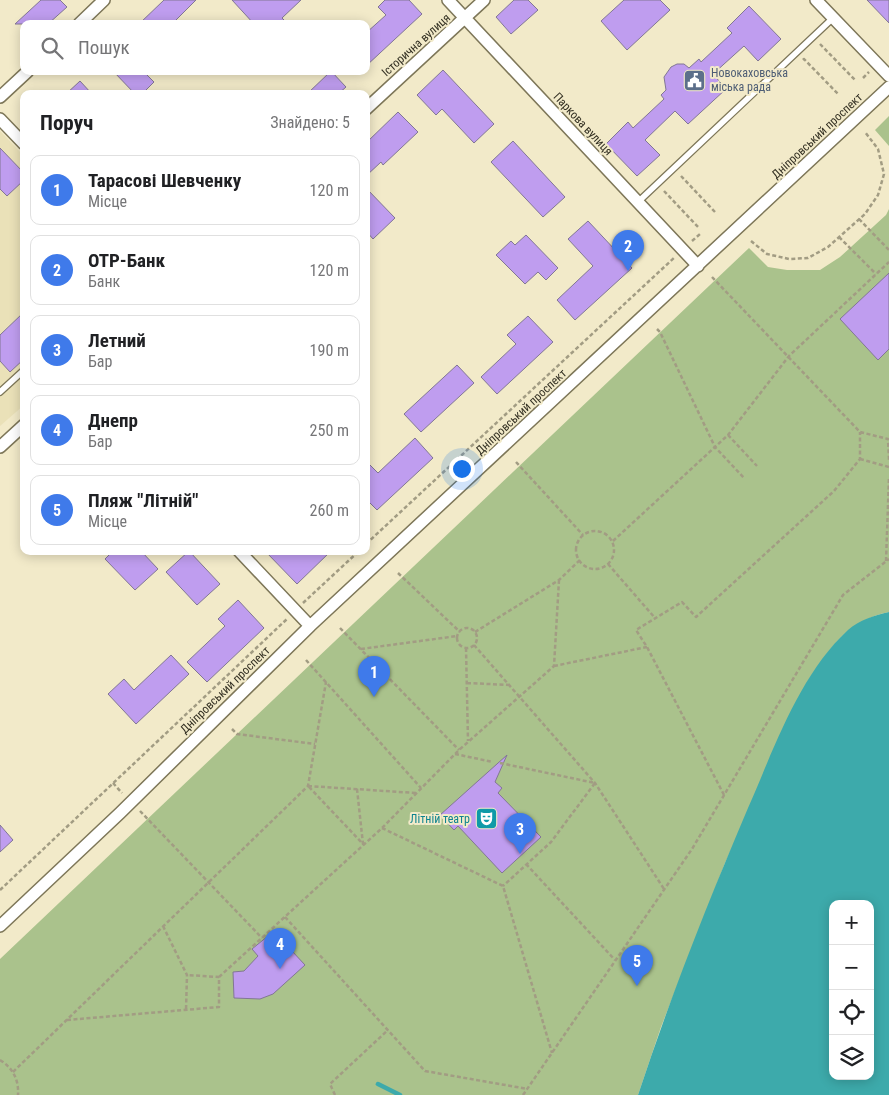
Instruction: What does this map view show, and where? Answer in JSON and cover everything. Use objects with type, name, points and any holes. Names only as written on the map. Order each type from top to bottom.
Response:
[{"type":"street","points":[[83,20],[104,0]]},
{"type":"street","name":"Паркова вулиця","points":[[448,0],[698,266]]},
{"type":"street","name":"Історична вулиця","points":[[370,105],[484,0]]},
{"type":"street","points":[[816,0],[889,76]]},
{"type":"street","points":[[0,97],[24,75]]},
{"type":"street","name":"Дніпровський проспект","points":[[0,926],[131,802],[310,626],[889,87]]},
{"type":"street","points":[[0,119],[20,140]]},
{"type":"street","points":[[0,448],[20,429]]},
{"type":"street","points":[[243,555],[310,626]]},
{"type":"lane","points":[[638,202],[833,18]]},
{"type":"lane","points":[[0,392],[20,374]]},
{"type":"path","points":[[815,48],[820,43],[855,80]]},
{"type":"path","points":[[798,65],[810,54]]},
{"type":"path","points":[[804,59],[839,96]]},
{"type":"path","points":[[751,241],[766,254],[789,259],[808,258],[828,247],[858,219],[878,195],[884,174],[878,149],[865,132]]},
{"type":"path","points":[[675,181],[687,170]]},
{"type":"path","points":[[681,176],[715,212]]},
{"type":"path","points":[[670,186],[664,191],[699,228]]},
{"type":"path","points":[[858,219],[889,250]]},
{"type":"path","points":[[370,540],[700,234]]},
{"type":"path","points":[[839,237],[876,274]]},
{"type":"path","points":[[613,541],[728,435],[789,356],[889,262]]},
{"type":"path","points":[[712,277],[860,432],[888,438],[889,460]]},
{"type":"path","points":[[657,329],[715,446],[744,478]]},
{"type":"path","points":[[724,795],[647,647],[636,630],[682,602],[696,617],[802,518],[834,492],[860,459],[860,432]]},
{"type":"path","points":[[728,435],[757,466]]},
{"type":"path","points":[[860,459],[889,467]]},
{"type":"path","points":[[516,462],[583,535]]},
{"type":"path","points":[[523,1095],[692,849],[843,595],[887,560],[889,478]]},
{"type":"path","points":[[599,531],[610,536],[613,541],[614,553],[608,564],[597,569],[586,566],[580,560],[576,551],[583,535],[588,532],[599,531]]},
{"type":"path","points":[[0,890],[355,555]]},
{"type":"path","points":[[475,632],[560,580],[580,560]]},
{"type":"path","points":[[608,564],[655,618]]},
{"type":"path","points":[[398,573],[460,632]]},
{"type":"path","points":[[554,666],[560,580]]},
{"type":"path","points":[[340,628],[459,750]]},
{"type":"path","points":[[468,628],[475,632],[477,638],[474,645],[466,648],[460,645],[458,636],[460,632],[468,628]]},
{"type":"path","points":[[361,649],[458,636]]},
{"type":"path","points":[[474,645],[596,783],[664,889]]},
{"type":"path","points":[[67,1020],[219,1007],[219,978],[382,828],[459,750],[554,666],[647,647]]},
{"type":"path","points":[[466,648],[468,742]]},
{"type":"path","points":[[306,660],[421,788]]},
{"type":"path","points":[[13,1072],[308,786],[326,682]]},
{"type":"path","points":[[467,683],[510,685]]},
{"type":"path","points":[[232,729],[237,734],[315,744]]},
{"type":"path","points":[[455,754],[493,762]]},
{"type":"path","points":[[500,764],[596,783]]},
{"type":"path","points":[[113,783],[262,938]]},
{"type":"path","points":[[503,886],[550,842],[596,783]]},
{"type":"path","points":[[308,786],[417,793]]},
{"type":"path","points":[[308,786],[364,845]]},
{"type":"path","points":[[357,789],[364,845]]},
{"type":"path","points":[[382,828],[503,886],[552,1052]]},
{"type":"path","points":[[526,864],[615,961]]},
{"type":"path","points":[[285,917],[425,1071],[528,1089]]},
{"type":"path","points":[[163,926],[187,975],[186,1010]]},
{"type":"path","points":[[187,975],[219,978]]},
{"type":"path","points":[[335,1095],[330,1084],[388,1030]]},
{"type":"path","points":[[0,1060],[6,1063],[13,1072],[18,1086],[18,1095]]},
{"type":"shaded area","points":[[0,131],[20,152],[20,408],[0,426]]},
{"type":"green space","points":[[889,116],[889,146],[875,130]]},
{"type":"green space","points":[[889,209],[889,612],[874,616],[851,628],[833,646],[809,679],[725,863],[661,1027],[638,1095],[0,1095],[0,959],[749,248],[768,267],[787,270],[820,270],[840,257],[886,215]]},
{"type":"water","points":[[889,612],[889,1095],[638,1095],[676,986],[704,915],[789,714],[815,668],[831,648],[852,626],[867,618]]},
{"type":"building","points":[[41,0],[60,0],[67,7],[52,20],[20,20],[20,24],[15,24]]},
{"type":"building","points":[[164,0],[196,0],[176,20],[143,20]]},
{"type":"building","points":[[232,0],[301,0],[282,18],[284,20],[250,20]]},
{"type":"building","points":[[385,0],[409,0],[422,14],[370,62],[370,29],[386,15],[378,7]]},
{"type":"building","points":[[514,0],[528,0],[538,10],[511,34],[496,17]]},
{"type":"building","points":[[624,0],[660,0],[670,10],[627,50],[601,21]]},
{"type":"building","points":[[867,0],[889,0],[889,23]]},
{"type":"building","points":[[749,6],[781,39],[758,61],[744,46],[713,74],[726,89],[688,124],[675,111],[645,140],[660,155],[637,176],[606,144],[628,122],[633,128],[664,99],[661,95],[666,90],[664,77],[671,67],[677,64],[684,64],[689,68],[699,59],[701,62],[732,33],[727,28]]},
{"type":"building","points":[[443,70],[494,124],[474,143],[442,109],[436,115],[417,95]]},
{"type":"building","points":[[117,75],[147,75],[154,82],[146,90],[131,90]]},
{"type":"building","points":[[327,75],[335,75],[346,87],[343,90],[311,90]]},
{"type":"building","points":[[80,81],[88,90],[70,90]]},
{"type":"building","points":[[398,112],[418,132],[383,165],[381,162],[370,172],[370,139]]},
{"type":"building","points":[[513,141],[565,197],[543,217],[491,162]]},
{"type":"building","points":[[0,148],[20,169],[20,184],[7,196],[0,189]]},
{"type":"building","points":[[370,192],[395,218],[373,239],[370,236]]},
{"type":"building","points":[[588,221],[632,268],[575,320],[557,300],[593,266],[568,239]]},
{"type":"building","points":[[526,235],[558,268],[546,280],[538,272],[525,284],[496,255],[511,241],[515,245]]},
{"type":"building","points":[[889,273],[889,349],[878,360],[840,319]]},
{"type":"building","points":[[20,316],[20,363],[10,372],[0,361],[0,335]]},
{"type":"building","points":[[528,316],[553,342],[497,394],[481,377],[516,344],[507,335]]},
{"type":"building","points":[[457,365],[474,383],[421,432],[404,414]]},
{"type":"building","points":[[415,438],[433,458],[377,510],[370,503],[370,465],[378,473]]},
{"type":"building","points":[[109,555],[145,555],[158,569],[135,590],[105,559]]},
{"type":"building","points":[[185,555],[193,555],[220,584],[197,605],[166,572]]},
{"type":"building","points":[[269,555],[327,555],[297,584]]},
{"type":"building","points":[[238,600],[264,628],[207,682],[187,662],[225,626],[218,619]]},
{"type":"building","points":[[171,655],[189,674],[136,724],[108,694],[124,679],[134,690]]},
{"type":"building","points":[[507,755],[495,782],[502,788],[498,793],[541,837],[502,873],[458,826],[454,830],[440,815]]},
{"type":"building","points":[[0,825],[13,840],[0,852]]},
{"type":"building","points":[[268,936],[274,942],[279,937],[305,965],[273,994],[260,999],[234,998],[233,972],[244,971],[258,956],[252,949]]},
{"type":"waterway","points":[[378,1084],[400,1095]]},
{"type":"place","name":"Новокаховська міська рада","points":[[695,80]]},
{"type":"place","name":"ОТР-Банк","points":[[628,271]]},
{"type":"place","name":"Тарасові Шевченку","points":[[374,697]]},
{"type":"place","name":"Літній театр","points":[[486,819]]},
{"type":"place","name":"Летний","points":[[520,854]]},
{"type":"place","name":"Днепр","points":[[280,969]]},
{"type":"place","name":"Пляж \"Літній\"","points":[[637,986]]}]
